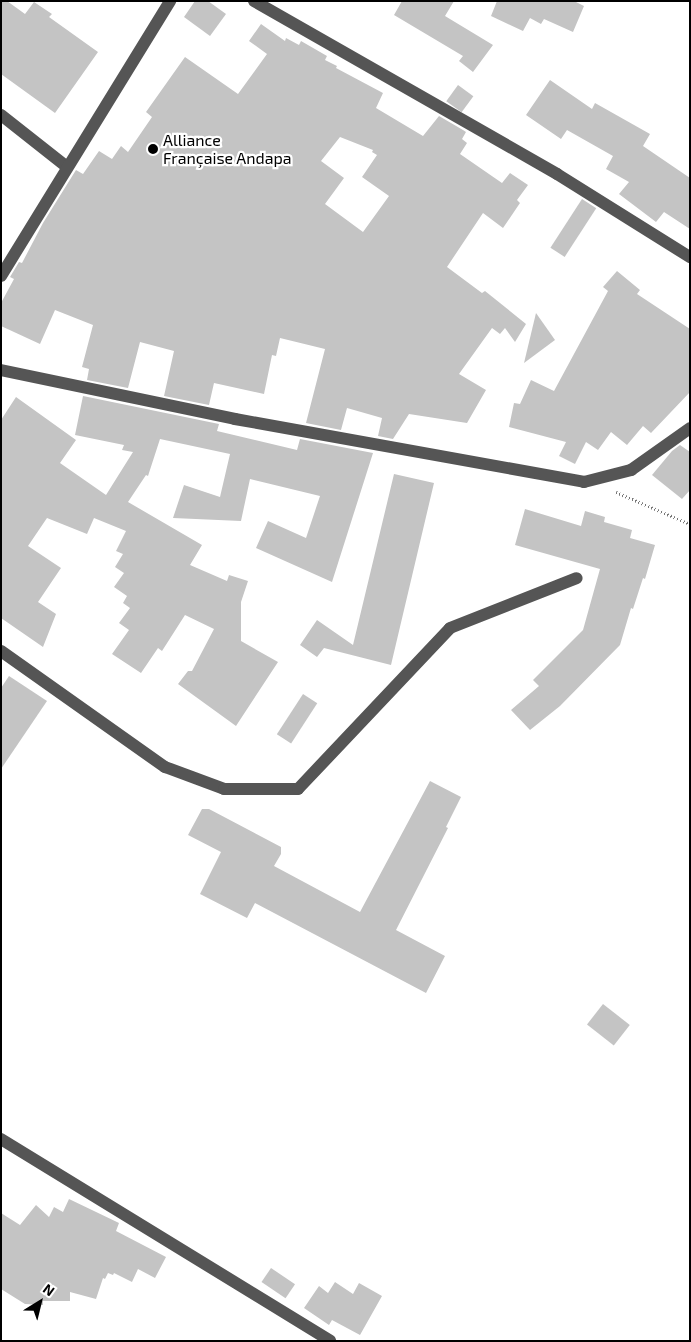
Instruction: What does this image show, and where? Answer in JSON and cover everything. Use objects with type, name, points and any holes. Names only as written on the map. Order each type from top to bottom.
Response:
[{"type":"street","points":[[1,276],[170,1]]},
{"type":"street","points":[[254,1],[557,174],[690,257]]},
{"type":"street","points":[[1,115],[67,167]]},
{"type":"street","points":[[1,370],[235,419],[584,482],[631,470],[690,428]]},
{"type":"street","points":[[1,651],[165,767],[224,789],[298,789],[450,628],[577,578]]},
{"type":"street","points":[[1,1139],[330,1341]]},
{"type":"path","points":[[584,482],[639,500],[690,524]]},
{"type":"building","points":[[1,1],[7,1],[25,14],[34,2],[52,14],[49,17],[98,52],[55,113],[1,74]]},
{"type":"building","points":[[195,1],[208,1],[226,14],[210,36],[184,17]]},
{"type":"building","points":[[402,1],[454,1],[445,16],[493,45],[473,72],[459,61],[463,56],[394,15]]},
{"type":"building","points":[[497,1],[574,1],[584,6],[573,32],[544,19],[541,24],[530,18],[523,31],[491,16]]},
{"type":"building","points":[[261,24],[285,41],[286,38],[299,45],[301,41],[327,56],[325,60],[337,66],[336,68],[383,93],[376,108],[423,136],[439,116],[466,132],[462,139],[467,143],[460,154],[502,183],[510,173],[528,185],[517,200],[520,203],[503,228],[483,213],[447,267],[482,293],[485,291],[526,324],[515,342],[505,328],[500,334],[492,328],[459,374],[486,390],[467,423],[409,414],[393,439],[378,436],[382,418],[347,408],[341,430],[306,423],[325,349],[280,338],[276,356],[272,355],[264,394],[214,383],[209,405],[164,396],[174,351],[140,342],[128,388],[87,380],[89,369],[82,367],[93,325],[55,310],[40,344],[1,326],[1,303],[14,279],[10,277],[19,262],[22,263],[43,223],[76,170],[83,174],[99,151],[112,159],[121,146],[128,152],[152,117],[146,112],[185,57],[238,94],[267,54],[249,41]],"holes":[[[340,137],[373,150],[372,152],[377,155],[362,177],[389,196],[363,232],[325,204],[344,178],[321,161]]]},
{"type":"building","points":[[550,80],[592,109],[595,103],[650,134],[643,146],[690,178],[690,229],[664,212],[656,222],[619,194],[629,182],[606,169],[613,156],[567,130],[561,139],[526,115]]},
{"type":"building","points":[[458,85],[473,96],[462,112],[446,101]]},
{"type":"building","points":[[582,199],[596,208],[565,257],[550,248]]},
{"type":"building","points":[[617,271],[640,290],[637,294],[690,329],[690,392],[651,433],[643,426],[627,445],[611,432],[598,450],[586,442],[575,464],[559,456],[566,442],[509,427],[514,403],[520,404],[531,380],[554,391],[608,291],[603,287]]},
{"type":"building","points":[[536,313],[555,340],[524,363]]},
{"type":"building","points":[[83,396],[219,424],[217,431],[297,450],[300,439],[373,453],[332,582],[256,548],[268,521],[306,538],[320,496],[250,479],[241,521],[173,518],[184,485],[220,497],[230,454],[160,439],[148,476],[146,475],[128,502],[202,545],[190,565],[227,581],[229,575],[248,581],[241,602],[241,641],[278,662],[236,726],[178,684],[188,671],[192,671],[214,629],[185,615],[162,651],[158,648],[141,673],[112,654],[129,630],[119,623],[130,608],[123,603],[127,596],[114,587],[124,573],[115,567],[123,554],[116,551],[126,531],[94,518],[87,534],[47,518],[28,546],[61,568],[38,602],[56,614],[43,647],[1,618],[1,420],[16,397],[76,440],[60,463],[106,495],[133,452],[122,450],[124,445],[75,435]]},
{"type":"building","points":[[680,445],[690,452],[690,490],[682,499],[652,475],[672,451]]},
{"type":"building","points":[[394,474],[434,483],[391,665],[324,648],[317,657],[300,645],[317,620],[353,645]]},
{"type":"building","points":[[525,509],[581,526],[585,511],[605,517],[604,522],[632,530],[630,538],[655,545],[645,579],[643,578],[633,609],[631,608],[620,645],[560,706],[530,730],[511,710],[539,686],[533,680],[583,630],[600,569],[515,545]]},
{"type":"building","points":[[9,676],[47,701],[1,769],[1,688]]},
{"type":"building","points":[[303,694],[317,703],[291,744],[277,734]]},
{"type":"building","points":[[430,781],[461,797],[446,827],[448,828],[396,930],[445,956],[426,993],[255,903],[247,918],[200,894],[221,852],[188,835],[202,809],[209,809],[281,847],[281,854],[274,866],[360,912]]},
{"type":"building","points":[[603,1004],[630,1025],[614,1045],[587,1024]]},
{"type":"building","points":[[69,1199],[119,1223],[116,1231],[166,1257],[155,1278],[138,1269],[132,1282],[114,1273],[113,1275],[108,1273],[105,1279],[103,1278],[96,1299],[70,1292],[70,1301],[43,1301],[43,1305],[25,1304],[1,1289],[1,1213],[20,1225],[36,1205],[49,1217],[54,1207],[63,1212]]},
{"type":"building","points":[[271,1268],[295,1284],[286,1298],[261,1282]]},
{"type":"building","points":[[335,1282],[353,1294],[359,1283],[382,1296],[360,1335],[332,1320],[329,1325],[304,1308],[319,1286],[328,1293]]},
{"type":"place","name":"Alliance Française Andapa","points":[[153,149]]}]
